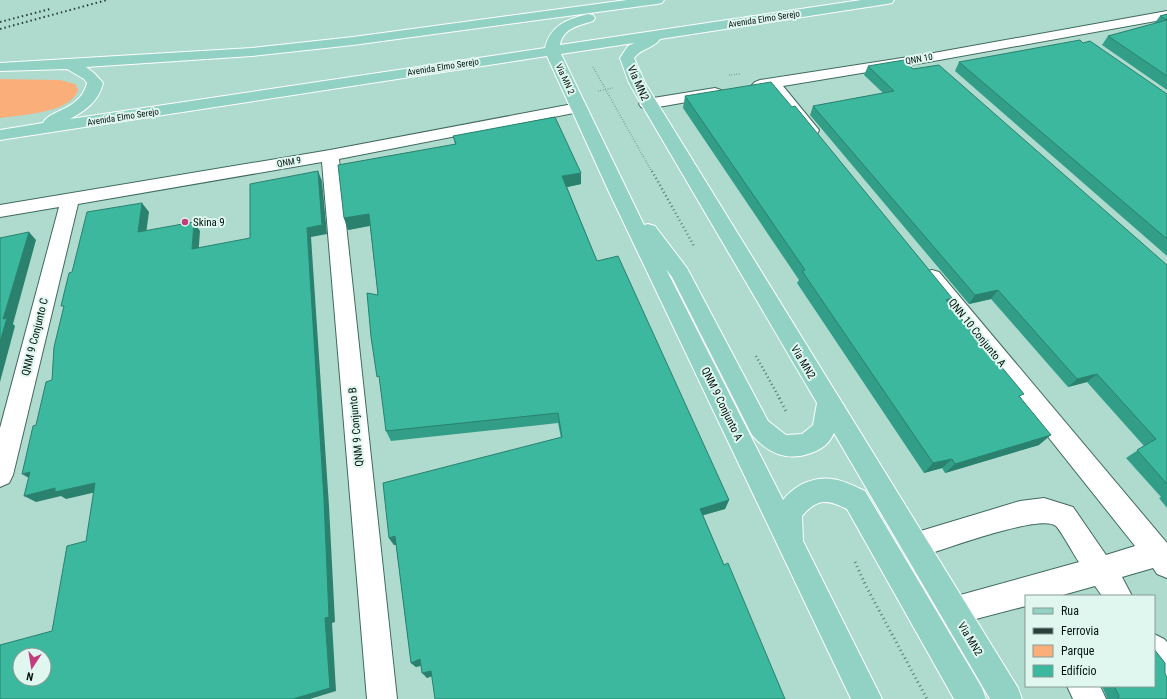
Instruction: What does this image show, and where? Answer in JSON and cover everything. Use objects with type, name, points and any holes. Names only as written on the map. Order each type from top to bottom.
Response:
[{"type":"main road","points":[[0,67],[252,52],[353,41],[657,0]]},
{"type":"main road","name":"Avenida Elmo Serejo","points":[[0,135],[887,0]]},
{"type":"main road","points":[[552,51],[553,38],[559,29],[634,3]]},
{"type":"main road","name":"Via MN2","points":[[661,34],[634,49],[627,58],[636,83],[1007,699]]},
{"type":"main road","name":"Via MN 2","points":[[552,51],[578,108]]},
{"type":"main road","points":[[40,129],[81,106],[95,88],[95,83],[89,76],[70,64]]},
{"type":"main road","name":"QNM 9 Conjunto A","points":[[578,108],[867,699]]},
{"type":"main road","points":[[618,192],[680,273],[760,428],[770,438],[783,445],[801,446],[812,442],[822,434],[828,404]]},
{"type":"main road","points":[[792,545],[789,518],[793,505],[803,497],[812,491],[823,489],[841,492],[856,500],[971,699]]},
{"type":"street","name":"QNN 10","points":[[749,87],[928,58],[1167,15]]},
{"type":"street","points":[[1071,32],[1090,46]]},
{"type":"street","points":[[928,58],[946,74]]},
{"type":"street","points":[[773,83],[823,144]]},
{"type":"street","points":[[648,104],[726,91]]},
{"type":"street","name":"QNM 9","points":[[0,211],[330,155],[578,108]]},
{"type":"street","name":"QNM 9 Conjunto B","points":[[330,155],[382,699]]},
{"type":"street","name":"QNM 9 Conjunto C","points":[[0,474],[70,199]]},
{"type":"street","name":"QNN 10 Conjunto A","points":[[918,260],[1163,558]]},
{"type":"street","points":[[914,546],[1020,512],[1044,510],[1064,516],[1117,595]]},
{"type":"street","points":[[1027,595],[1101,570],[1163,558]]},
{"type":"street","points":[[953,611],[1024,596]]},
{"type":"street","points":[[1155,651],[1167,669]]},
{"type":"street","points":[[1083,687],[1091,699]]},
{"type":"green space","points":[[0,79],[60,80],[75,84],[78,89],[74,97],[67,103],[57,108],[33,114],[0,118]]},
{"type":"building","points":[[1167,14],[1167,20],[1160,16]]},
{"type":"building","points":[[1167,20],[1167,76],[1108,36]]},
{"type":"building","points":[[1080,40],[1083,43],[1090,41],[1167,94],[1167,239],[959,62]]},
{"type":"building","points":[[904,60],[913,69],[939,65],[1167,265],[1167,484],[1137,450],[1156,439],[1097,374],[1077,379],[998,290],[975,295],[813,106],[894,91],[868,66]]},
{"type":"building","points":[[771,82],[792,107],[795,106],[952,298],[946,300],[1024,394],[1019,396],[1051,435],[955,464],[952,459],[933,463],[802,271],[805,270],[685,96]]},
{"type":"building","points":[[555,117],[581,173],[562,176],[597,261],[618,256],[729,500],[700,509],[724,565],[728,563],[785,699],[435,699],[431,671],[422,673],[420,659],[411,663],[395,536],[389,538],[383,483],[562,437],[558,413],[386,431],[379,376],[377,377],[371,337],[367,293],[378,295],[369,214],[344,218],[338,165],[456,144],[453,136]]},
{"type":"building","points":[[318,171],[322,225],[307,228],[324,499],[329,617],[325,618],[330,688],[293,699],[0,699],[0,645],[52,631],[67,546],[86,541],[95,483],[55,492],[55,488],[24,496],[30,472],[22,474],[33,426],[36,425],[46,382],[52,380],[54,347],[64,306],[61,306],[69,273],[72,272],[87,212],[142,203],[138,232],[194,222],[192,249],[250,238],[250,184]]},
{"type":"building","points":[[29,232],[3,319],[7,318],[0,342],[0,238]]},
{"type":"building","points":[[1155,650],[1165,663],[1167,699],[1118,699],[1119,696],[1114,687],[1155,687]]},
{"type":"railway","points":[[0,29],[107,0]]},
{"type":"railway","points":[[0,22],[50,9]]},
{"type":"place","name":"Skina 9","points":[[185,222]]}]
